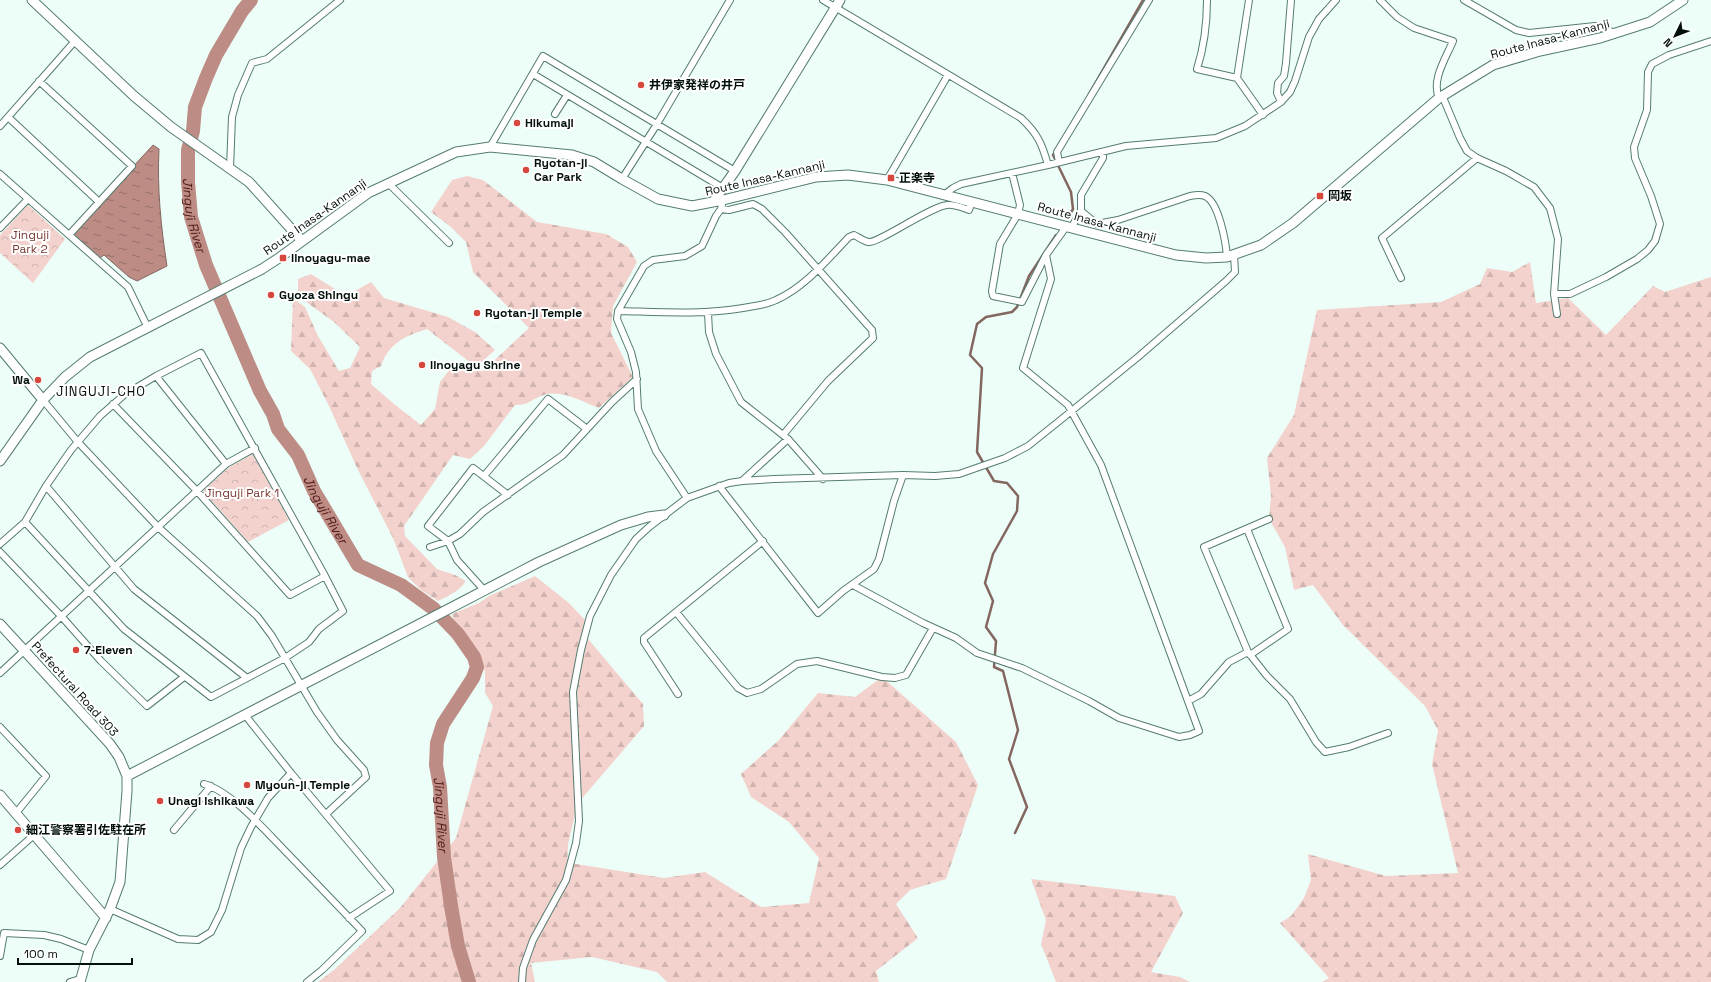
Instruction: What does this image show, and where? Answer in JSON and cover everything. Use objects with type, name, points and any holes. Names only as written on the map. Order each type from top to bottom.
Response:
[{"type":"main road","points":[[32,0],[134,96],[171,127],[249,182],[302,241]]},
{"type":"main road","name":"Route Inasa-Kannanji","points":[[0,461],[43,400],[65,377],[90,357],[194,305],[279,258],[368,193],[456,152],[490,147],[572,154],[594,162],[622,180],[658,199],[692,206],[719,204],[816,177],[848,175],[887,180],[1176,255],[1206,258],[1231,256],[1261,245],[1293,223],[1441,97],[1493,65],[1540,51],[1600,38],[1650,22],[1683,0]]},
{"type":"main road","points":[[719,204],[723,188],[735,171],[837,4]]},
{"type":"main road","points":[[0,348],[43,400]]},
{"type":"main road","points":[[127,776],[539,562],[620,525],[648,517],[664,515]]},
{"type":"main road","name":"Prefectural Road 303","points":[[0,624],[110,744],[119,758],[127,776],[128,791],[120,882],[108,913],[89,950],[80,980]]},
{"type":"main road","points":[[0,795],[34,835],[108,913]]},
{"type":"street","points":[[227,166],[232,117],[238,95],[252,63],[267,59],[340,0]]},
{"type":"street","points":[[622,180],[657,124],[730,0]]},
{"type":"street","points":[[823,0],[837,4],[948,75],[1021,118],[1037,135],[1043,146],[1048,165]]},
{"type":"street","points":[[1059,162],[1057,152],[1149,0]]},
{"type":"street","points":[[1207,0],[1207,23],[1201,57],[1197,69],[1237,78],[1263,115]]},
{"type":"street","points":[[1237,78],[1249,0]]},
{"type":"street","points":[[1281,102],[1277,93],[1278,83],[1284,76],[1286,63],[1291,0]]},
{"type":"street","points":[[944,195],[961,184],[1126,146],[1216,138],[1245,126],[1281,102],[1290,92],[1309,37],[1319,19],[1336,0]]},
{"type":"street","points":[[1380,0],[1397,16],[1414,28],[1453,41],[1437,80],[1436,90],[1441,97],[1467,151],[1477,158],[1506,171],[1534,187],[1550,208],[1558,240],[1554,294],[1557,314]]},
{"type":"street","points":[[1464,0],[1516,30],[1529,34],[1595,26],[1617,33]]},
{"type":"street","points":[[0,126],[75,41]]},
{"type":"street","points":[[1554,294],[1570,294],[1606,277],[1637,259],[1648,250],[1655,241],[1660,224],[1651,196],[1635,158],[1634,147],[1647,110],[1648,72],[1652,64],[1669,55],[1711,41]]},
{"type":"street","points":[[490,147],[543,56],[735,171]]},
{"type":"street","points":[[532,74],[645,143],[723,188]]},
{"type":"street","points":[[887,180],[948,75]]},
{"type":"street","points":[[39,81],[132,166],[98,201],[69,235]]},
{"type":"street","points":[[555,114],[567,95]]},
{"type":"street","points":[[8,117],[98,201]]},
{"type":"street","points":[[1012,173],[1020,205],[1018,214],[1000,244],[992,291],[994,296],[1022,302],[1046,255],[1081,211],[1081,195],[1103,158],[1103,152]]},
{"type":"street","points":[[1401,278],[1382,238],[1477,158]]},
{"type":"street","points":[[0,174],[128,287],[148,328]]},
{"type":"street","points":[[388,183],[449,243]]},
{"type":"street","points":[[522,982],[523,968],[533,940],[566,880],[576,843],[579,821],[573,692],[581,650],[590,616],[611,575],[629,548],[636,539],[687,498],[719,486],[742,481],[903,475],[935,476],[958,474],[1005,458],[1028,446],[1144,352],[1226,281],[1234,272],[1231,256],[1227,249],[1218,213],[1207,196],[1190,196],[1118,220],[1097,224],[1081,211]]},
{"type":"street","points":[[0,228],[28,199]]},
{"type":"street","points":[[618,310],[708,313],[759,306],[775,300],[791,291],[818,269],[849,237],[854,235],[869,242],[876,241],[907,222],[941,207],[948,205],[969,210],[972,201]]},
{"type":"street","points":[[687,498],[656,451],[638,409],[637,379],[630,352],[617,319],[618,310],[644,266],[653,260],[685,256],[702,246],[716,216],[719,204],[729,210],[753,204],[762,209],[872,330],[873,338],[828,381],[786,437],[742,481]]},
{"type":"street","points":[[852,585],[933,628],[956,638],[977,653],[1022,668],[1089,700],[1120,718],[1168,734],[1179,736],[1190,735],[1199,730],[1101,465],[1064,401],[1027,373],[1023,368],[1051,280],[1046,255]]},
{"type":"street","points":[[708,313],[709,332],[716,354],[741,402],[786,437],[823,479]]},
{"type":"street","points":[[0,544],[25,522],[46,486],[77,441],[100,416],[124,394],[201,353],[255,448],[343,611],[320,629],[309,642],[284,658],[211,697],[124,628],[25,522]]},
{"type":"street","points":[[156,376],[226,464]]},
{"type":"street","points":[[430,547],[448,541],[460,534],[483,512],[563,455],[612,402],[637,379]]},
{"type":"street","points":[[484,476],[548,399],[587,429]]},
{"type":"street","points":[[43,400],[77,441],[158,528],[256,616],[272,636],[317,712],[337,740],[364,770],[366,777],[326,814]]},
{"type":"street","points":[[113,404],[197,491],[290,595],[325,576]]},
{"type":"street","points":[[0,673],[226,464],[255,448]]},
{"type":"street","points":[[484,590],[458,560],[448,541],[428,526],[473,468],[508,495]]},
{"type":"street","points":[[719,486],[818,613],[842,591],[874,569],[879,559],[894,501],[903,475]]},
{"type":"street","points":[[46,486],[134,589],[247,678]]},
{"type":"street","points":[[1269,520],[1204,547],[1249,653],[1267,676],[1290,698],[1316,742],[1325,752],[1349,748],[1388,734]]},
{"type":"street","points":[[1188,701],[1201,694],[1229,662],[1249,653],[1288,629],[1247,529]]},
{"type":"street","points":[[678,694],[644,642],[644,638],[763,541]]},
{"type":"street","points":[[0,552],[62,617],[101,661],[147,706],[184,677]]},
{"type":"street","points":[[676,612],[738,688],[747,693],[761,689],[797,664],[817,661],[882,677],[895,678],[906,675],[933,628]]},
{"type":"street","points":[[245,715],[291,773],[390,891],[350,918]]},
{"type":"street","points":[[0,727],[46,776],[16,813]]},
{"type":"street","points":[[108,913],[178,939],[198,940],[211,932],[222,910],[241,848],[255,820],[268,798],[291,773]]},
{"type":"street","points":[[204,784],[211,786],[227,796],[255,820],[362,931],[322,970],[307,982]]},
{"type":"street","points":[[174,830],[211,786]]},
{"type":"street","points":[[0,865],[34,835]]},
{"type":"street","points":[[0,956],[4,933],[44,934],[89,950]]},
{"type":"street","points":[[70,982],[80,980]]},
{"type":"green space","points":[[467,176],[483,180],[537,222],[606,234],[628,247],[637,262],[613,306],[611,333],[633,377],[599,408],[572,397],[558,394],[544,395],[527,403],[515,405],[484,446],[470,459],[453,455],[404,526],[405,536],[437,569],[455,575],[466,581],[450,595],[438,601],[421,590],[408,577],[393,538],[358,470],[329,406],[310,369],[291,351],[293,298],[305,307],[318,336],[339,371],[350,368],[360,347],[334,322],[298,294],[298,279],[311,274],[346,296],[371,282],[384,298],[448,317],[475,332],[495,350],[476,367],[427,329],[412,334],[393,346],[384,358],[381,366],[372,371],[371,384],[421,425],[435,409],[440,382],[450,369],[483,371],[529,328],[473,272],[466,242],[451,227],[431,212],[452,180]]},
{"type":"green space","name":"Jinguji Park 2","points":[[28,205],[65,239],[33,283],[0,253],[0,235]]},
{"type":"green space","points":[[1530,262],[1536,303],[1568,298],[1606,335],[1653,286],[1665,292],[1711,277],[1711,982],[1322,982],[1329,978],[1280,923],[1291,916],[1304,898],[1311,880],[1308,854],[1386,876],[1458,873],[1432,764],[1438,730],[1425,706],[1343,625],[1313,585],[1294,590],[1285,547],[1269,519],[1271,496],[1267,458],[1294,415],[1317,310],[1441,302],[1480,284],[1487,268],[1512,272]]},
{"type":"green space","name":"Jinguji Park 1","points":[[253,454],[289,520],[248,542],[203,491],[228,468]]},
{"type":"green space","points":[[535,576],[569,603],[585,620],[583,633],[643,704],[644,726],[578,803],[568,844],[567,870],[570,863],[664,878],[705,872],[761,907],[809,903],[819,858],[789,822],[751,797],[741,774],[779,740],[818,693],[855,697],[882,677],[956,742],[978,785],[946,879],[910,890],[896,904],[918,938],[876,971],[879,982],[667,982],[657,972],[592,957],[531,963],[535,982],[318,982],[335,969],[400,908],[456,838],[493,706],[485,693],[485,671],[474,650],[460,637],[452,614],[479,603],[489,596]]},
{"type":"green space","points":[[1031,879],[1175,896],[1183,913],[1151,972],[1180,977],[1190,982],[1056,982],[1041,944],[1046,920]]},
{"type":"water","points":[[153,145],[159,149],[160,208],[167,266],[137,281],[129,277],[104,255],[100,258],[73,235],[75,230]]},
{"type":"waterway","name":"Jinguji River","points":[[251,0],[242,11],[216,55],[195,107],[193,131],[188,150],[188,182],[191,217],[206,265],[260,391],[273,414],[278,429],[298,455],[314,491],[358,565],[401,585],[434,609],[458,634],[474,657],[477,667],[473,678],[443,724],[437,743],[436,765],[440,787],[444,857],[451,906],[458,946],[469,982]]},
{"type":"waterway","points":[[1089,94],[1143,0]]},
{"type":"waterway","points":[[1055,152],[1053,155],[1071,192],[1073,209],[1067,219]]},
{"type":"waterway","points":[[1015,833],[1027,807],[1009,759],[1018,730],[1003,671],[994,667],[996,641],[986,627],[993,601],[985,583],[993,554],[1017,511],[1018,496],[1007,483],[994,481],[977,452],[982,368],[970,355],[977,324],[986,317],[1012,312],[1017,307],[1029,276],[1056,235]]},
{"type":"place","name":"井伊家発祥の井戸","points":[[641,85]]},
{"type":"place","name":"Hikumaji","points":[[517,123]]},
{"type":"place","name":"Ryotan-ji Car Park","points":[[526,170]]},
{"type":"place","name":"正楽寺","points":[[891,178]]},
{"type":"place","name":"岡坂","points":[[1320,196]]},
{"type":"place","name":"Iinoyagu-mae","points":[[283,258]]},
{"type":"place","name":"Gyoza Shingu","points":[[271,295]]},
{"type":"place","name":"Ryotan-ji Temple","points":[[477,313]]},
{"type":"place","name":"Iinoyagu Shrine","points":[[422,365]]},
{"type":"place","name":"Wa","points":[[38,380]]},
{"type":"place","name":"7-Eleven","points":[[76,650]]},
{"type":"place","name":"Myoun-ji Temple","points":[[247,785]]},
{"type":"place","name":"Unagi Ishikawa","points":[[160,801]]},
{"type":"place","name":"細江警察署引佐駐在所","points":[[18,830]]},
{"type":"district","name":"JINGUJI-CHO","points":[[101,391]]}]
